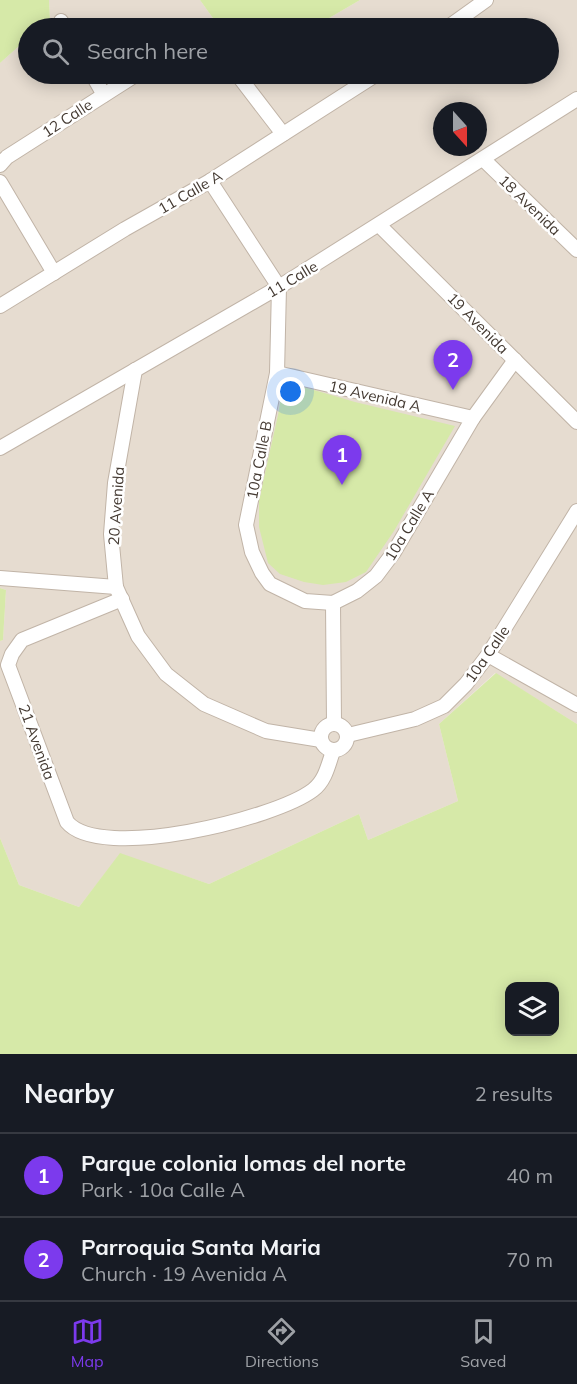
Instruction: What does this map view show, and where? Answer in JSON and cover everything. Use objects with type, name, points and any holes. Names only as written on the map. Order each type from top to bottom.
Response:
[{"type":"street","points":[[461,18],[486,0]]},
{"type":"street","points":[[98,84],[104,94]]},
{"type":"street","name":"12 Calle","points":[[0,165],[7,157],[120,84]]},
{"type":"street","points":[[245,84],[283,134]]},
{"type":"street","name":"11 Calle A","points":[[0,306],[210,181],[361,84]]},
{"type":"street","name":"11 Calle","points":[[0,448],[279,287],[577,99]]},
{"type":"street","name":"18 Avenida","points":[[483,159],[577,250]]},
{"type":"street","points":[[210,181],[279,287]]},
{"type":"street","points":[[0,182],[54,273]]},
{"type":"street","name":"19 Avenida","points":[[379,225],[577,422]]},
{"type":"street","name":"10a Calle B","points":[[279,287],[277,373],[246,525],[252,552],[270,584],[305,601],[333,603]]},
{"type":"street","name":"10a Calle A","points":[[333,603],[357,591],[376,576],[394,552],[473,418],[515,360]]},
{"type":"street","name":"20 Avenida","points":[[135,370],[114,493],[111,534],[119,593],[138,636],[166,674],[204,704],[266,731],[321,740]]},
{"type":"street","name":"19 Avenida A","points":[[277,373],[473,418]]},
{"type":"street","name":"10a Calle","points":[[348,735],[415,719],[444,706],[466,684],[488,655],[577,511]]},
{"type":"street","points":[[0,578],[119,593]]},
{"type":"street","name":"21 Avenida","points":[[119,593],[22,640],[12,654],[9,665],[67,822],[73,829],[93,837],[142,838],[203,831],[295,802],[322,782],[333,751]]},
{"type":"street","points":[[333,603],[334,724]]},
{"type":"street","points":[[488,655],[577,705]]},
{"type":"street","points":[[334,724],[340,725],[348,735],[341,749],[333,751],[325,747],[321,740],[321,732],[327,726],[334,724]]},
{"type":"shaded area","points":[[49,0],[200,0],[213,18],[50,18]]},
{"type":"shaded area","points":[[360,0],[577,0],[577,724],[495,673],[439,724],[458,801],[368,840],[359,814],[209,884],[120,854],[79,907],[19,885],[0,838],[0,641],[3,640],[6,590],[0,588],[0,63],[18,47],[18,84],[559,84],[559,18],[329,18]]},
{"type":"green space","points":[[0,0],[49,0],[50,18],[18,18],[18,47],[0,63]]},
{"type":"green space","points":[[200,0],[360,0],[329,18],[213,18]]},
{"type":"green space","points":[[290,383],[355,402],[455,426],[394,531],[366,572],[346,582],[323,585],[304,582],[280,574],[268,563],[259,527],[259,500],[282,391]]},
{"type":"green space","points":[[0,588],[6,590],[3,640],[0,641]]},
{"type":"green space","points":[[496,673],[577,724],[577,1054],[0,1054],[0,838],[19,885],[79,907],[120,853],[209,884],[359,814],[368,840],[458,801],[439,724]]},
{"type":"place","name":"Parroquia Santa Maria","points":[[453,390]]},
{"type":"place","name":"Parque colonia lomas del norte","points":[[342,485]]}]
